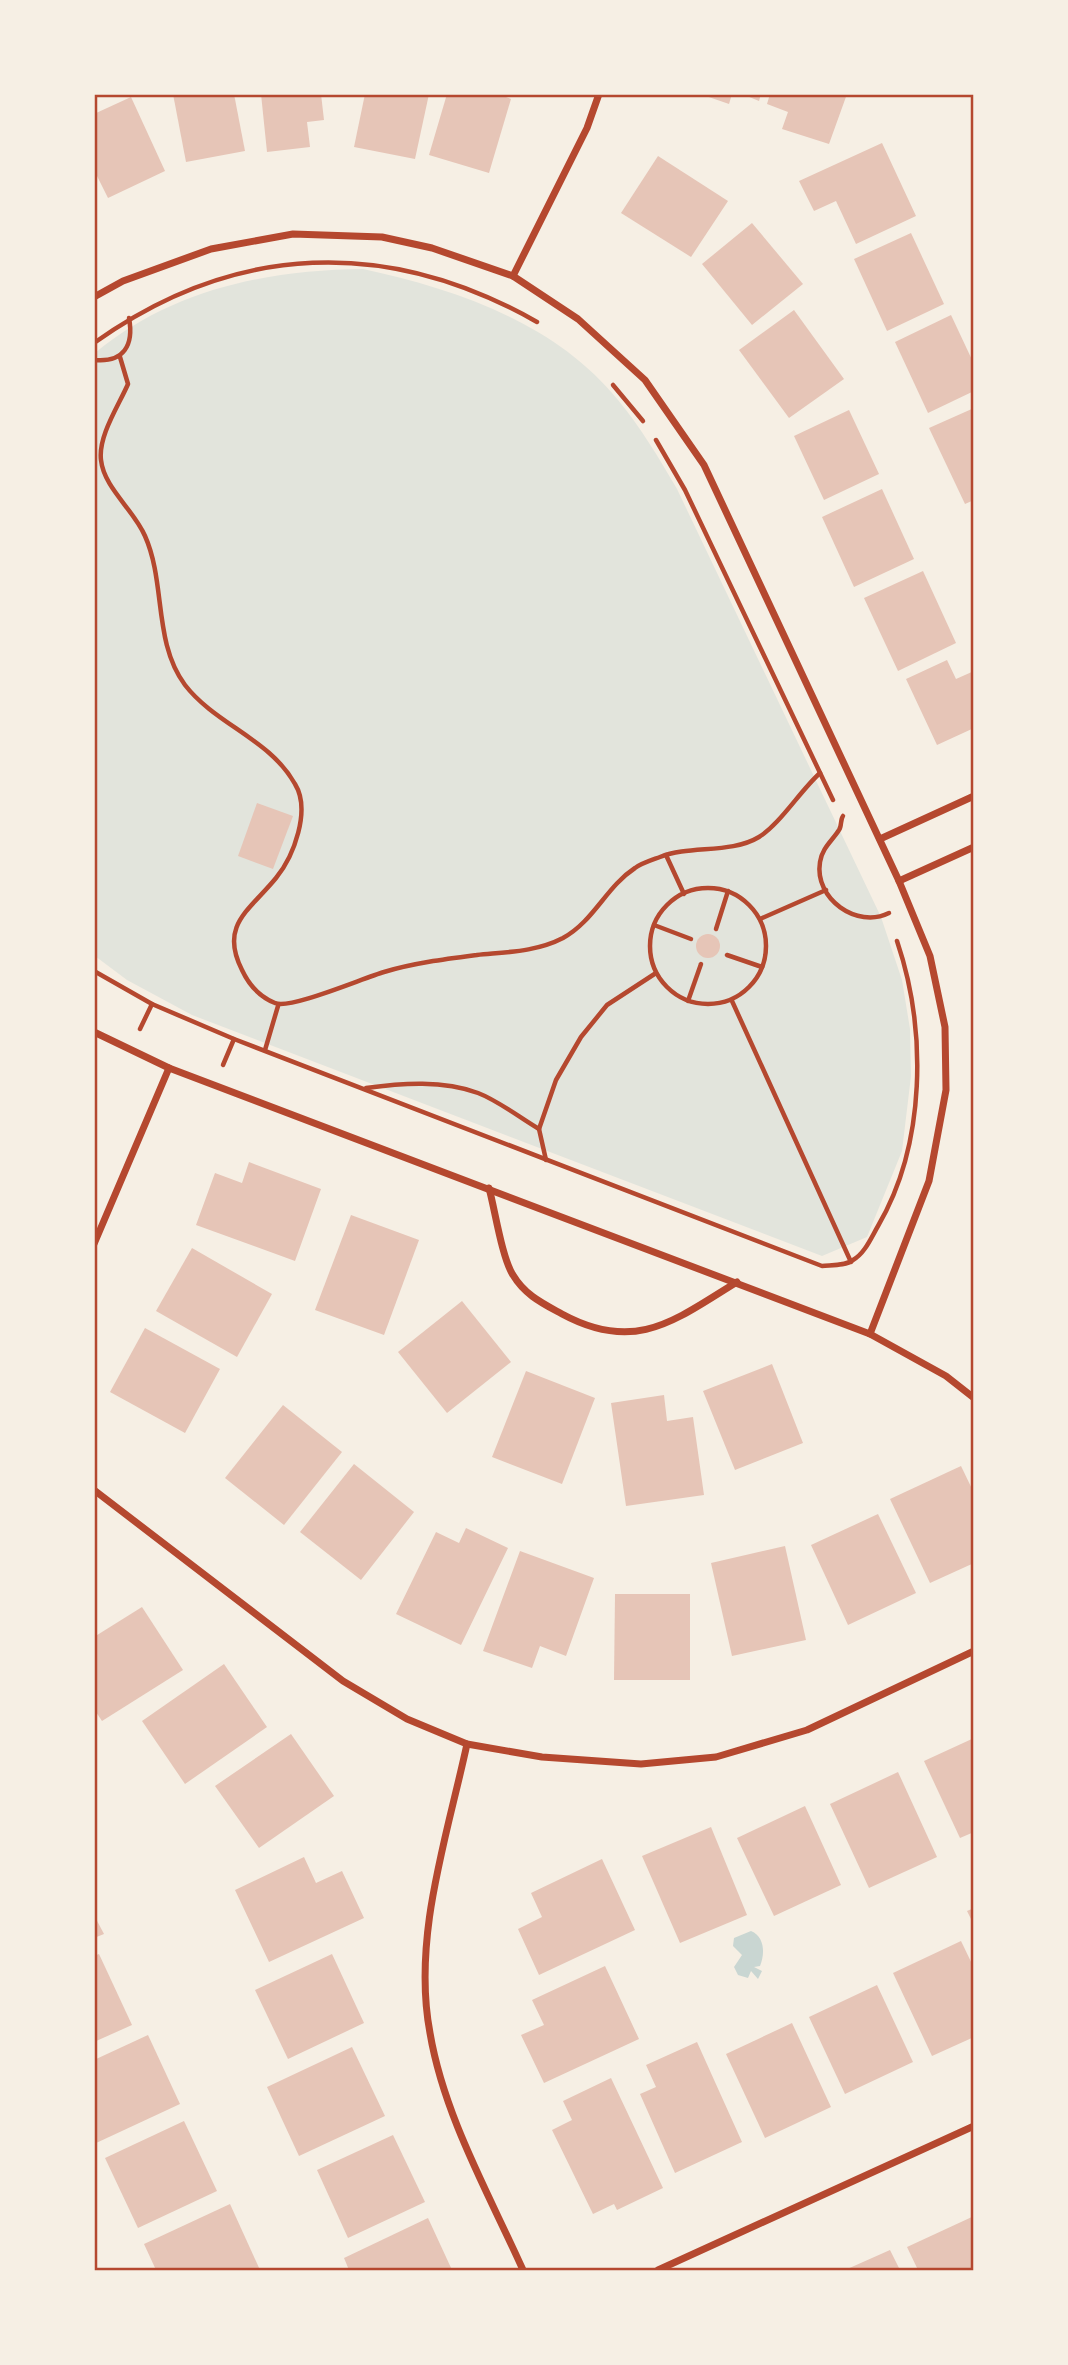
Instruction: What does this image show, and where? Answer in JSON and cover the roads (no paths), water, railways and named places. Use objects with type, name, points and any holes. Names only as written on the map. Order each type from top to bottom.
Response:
[{"type":"street","points":[[513,276],[587,128],[599,94]]},
{"type":"street","points":[[94,297],[123,281],[211,249],[293,234],[382,237],[432,248],[513,276],[578,319],[645,380],[704,466],[880,839],[930,956],[945,1027],[946,1090],[929,1181],[870,1334]]},
{"type":"street","points":[[880,839],[974,796]]},
{"type":"street","points":[[899,881],[974,847]]},
{"type":"street","points":[[94,1032],[169,1068],[870,1334],[946,1377],[974,1398]]},
{"type":"street","points":[[94,1244],[169,1068]]},
{"type":"street","points":[[489,1188],[511,1273],[528,1296],[583,1325],[623,1333],[667,1326],[737,1282]]},
{"type":"street","points":[[94,1490],[343,1681],[407,1719],[467,1744],[542,1757],[641,1764],[716,1757],[807,1730],[974,1651]]},
{"type":"street","points":[[467,1744],[428,1926],[429,2032],[453,2112],[523,2270]]},
{"type":"street","points":[[658,2270],[974,2126]]}]
